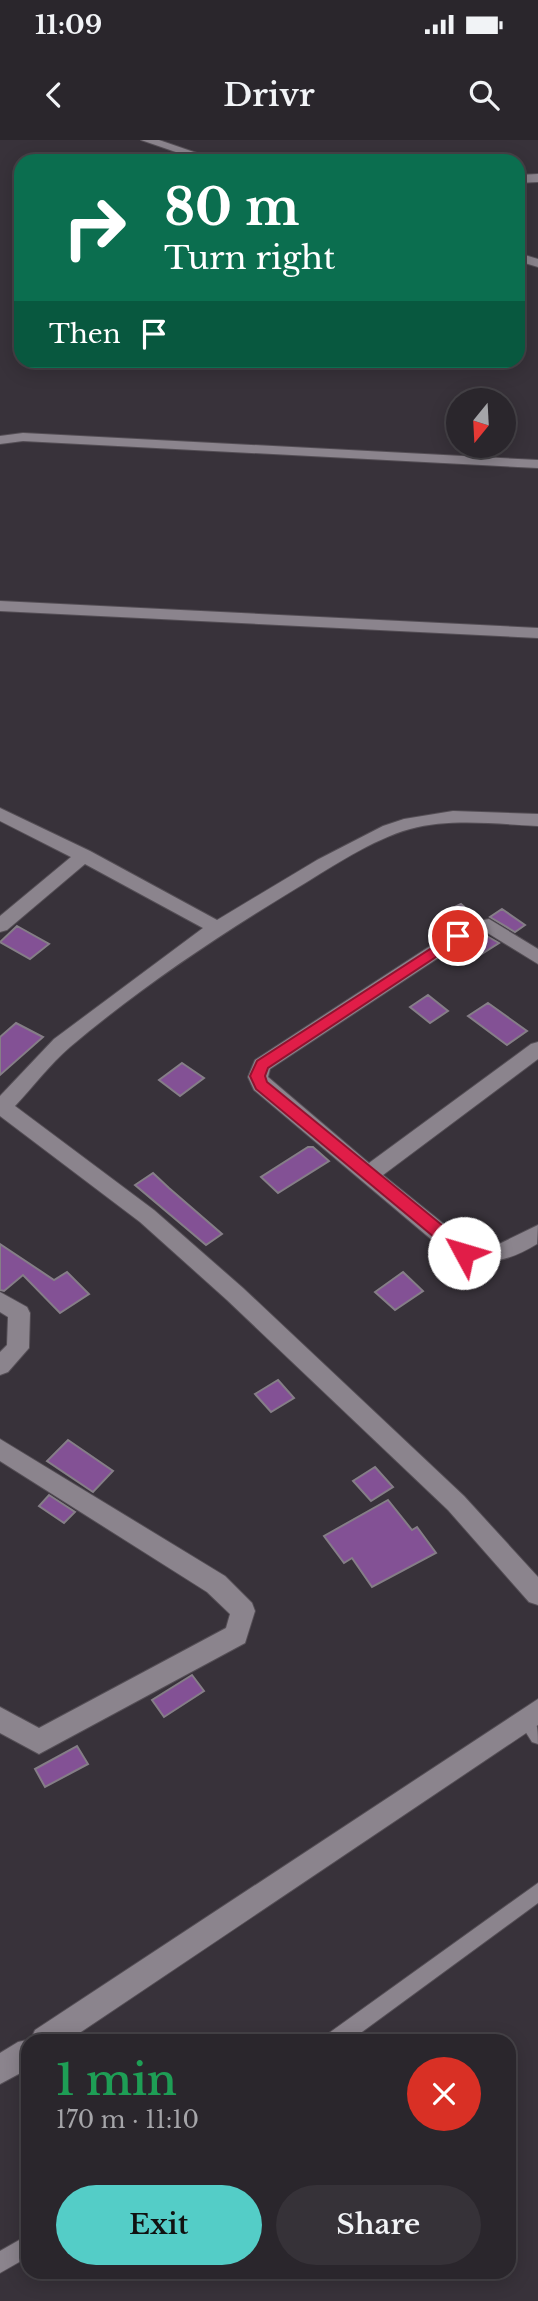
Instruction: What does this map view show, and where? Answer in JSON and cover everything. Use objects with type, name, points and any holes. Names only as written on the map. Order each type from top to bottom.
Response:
[{"type":"street","points":[[147,140],[192,154]]},
{"type":"street","points":[[0,440],[23,437],[538,464]]},
{"type":"street","points":[[0,606],[538,633]]},
{"type":"street","points":[[0,814],[84,855],[217,928]]},
{"type":"street","points":[[538,820],[453,817],[411,823],[389,830],[323,864],[217,928],[170,960],[61,1044],[1,1105],[147,1216],[235,1294],[456,1503],[538,1594]]},
{"type":"street","points":[[0,926],[84,855]]},
{"type":"street","points":[[538,958],[489,925],[471,928],[262,1065],[258,1076],[261,1085],[464,1253],[484,1254],[511,1249],[538,1233]]},
{"type":"street","points":[[370,1173],[538,1049]]},
{"type":"street","points":[[0,1301],[19,1313],[18,1348],[0,1366]]},
{"type":"street","points":[[0,1449],[216,1584],[243,1611],[236,1635],[39,1742],[0,1719]]},
{"type":"street","points":[[55,2034],[534,1723]]},
{"type":"street","points":[[0,2070],[21,2056]]},
{"type":"lane","points":[[343,2034],[538,1892]]},
{"type":"lane","points":[[0,2263],[21,2250]]},
{"type":"building","points":[[461,904],[478,919],[463,922],[446,933],[437,927],[447,919],[440,914]]},
{"type":"building","points":[[502,909],[525,925],[515,932],[490,917]]},
{"type":"building","points":[[17,926],[49,944],[30,959],[0,942]]},
{"type":"building","points":[[485,935],[499,943],[480,955],[464,944],[477,936]]},
{"type":"building","points":[[428,995],[448,1011],[430,1023],[410,1007]]},
{"type":"building","points":[[488,1003],[527,1031],[507,1045],[468,1016]]},
{"type":"building","points":[[16,1023],[43,1037],[0,1075],[0,1037]]},
{"type":"building","points":[[182,1063],[204,1078],[180,1096],[159,1080]]},
{"type":"building","points":[[308,1147],[313,1147],[329,1161],[278,1193],[261,1177]]},
{"type":"building","points":[[153,1173],[222,1234],[206,1245],[135,1185]]},
{"type":"building","points":[[0,1244],[54,1280],[67,1272],[89,1294],[60,1313],[23,1275],[4,1291],[0,1290]]},
{"type":"building","points":[[403,1272],[423,1291],[395,1310],[375,1292]]},
{"type":"building","points":[[278,1380],[294,1398],[271,1412],[255,1394]]},
{"type":"building","points":[[68,1440],[113,1471],[93,1492],[47,1461]]},
{"type":"building","points":[[375,1467],[393,1487],[371,1501],[353,1481]]},
{"type":"building","points":[[49,1495],[75,1512],[64,1523],[39,1506]]},
{"type":"building","points":[[388,1500],[412,1530],[417,1527],[436,1553],[372,1587],[352,1558],[344,1563],[324,1536]]},
{"type":"building","points":[[192,1675],[204,1691],[164,1717],[152,1700]]},
{"type":"building","points":[[77,1746],[88,1764],[45,1787],[35,1769]]},
{"type":"route","points":[[458,936],[262,1065],[258,1079],[261,1085],[464,1253]]}]
